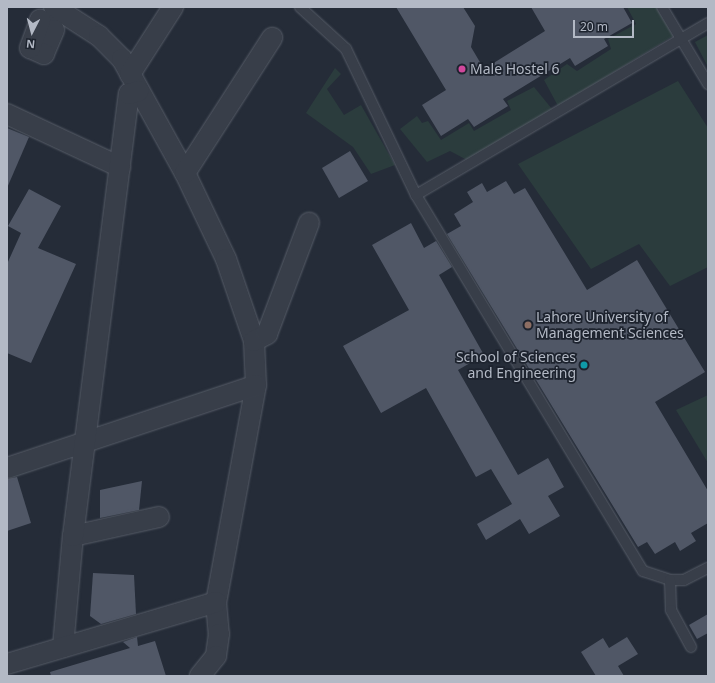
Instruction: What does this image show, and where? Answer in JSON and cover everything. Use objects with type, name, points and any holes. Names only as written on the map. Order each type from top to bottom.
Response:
[{"type":"street","points":[[63,647],[73,536],[88,439],[129,94],[173,7]]},
{"type":"street","points":[[59,8],[110,46],[135,83],[185,173],[226,259],[254,342],[256,385],[216,602],[219,634],[216,656],[200,676]]},
{"type":"street","points":[[185,173],[272,38]]},
{"type":"street","points":[[7,114],[120,167]]},
{"type":"street","points":[[254,342],[267,334],[309,223]]},
{"type":"street","points":[[7,468],[88,439],[256,385]]},
{"type":"street","points":[[73,536],[158,517]]},
{"type":"street","points":[[7,664],[216,602]]},
{"type":"lane","points":[[300,7],[346,49],[416,195],[643,571],[670,580],[684,580],[708,568]]},
{"type":"lane","points":[[662,7],[708,84]]},
{"type":"lane","points":[[416,195],[680,39],[708,24]]},
{"type":"lane","points":[[670,580],[671,610],[691,646]]},
{"type":"shaded area","points":[[627,7],[656,7],[673,36],[558,106],[544,80],[567,64],[577,71],[611,49],[608,39],[636,24]]},
{"type":"shaded area","points":[[708,35],[708,67],[695,42]]},
{"type":"shaded area","points":[[335,68],[341,74],[327,89],[344,115],[361,105],[395,165],[371,174],[353,147],[306,113]]},
{"type":"shaded area","points":[[678,81],[708,128],[708,267],[670,286],[639,244],[591,269],[518,164]]},
{"type":"shaded area","points":[[534,87],[552,109],[467,160],[450,151],[427,162],[400,129],[417,116],[422,123],[428,121],[441,140],[469,123],[474,131],[511,110],[507,101]]},
{"type":"shaded area","points":[[708,395],[708,463],[676,410]]},
{"type":"building","points":[[396,7],[463,7],[475,26],[471,47],[484,69],[545,31],[531,7],[623,7],[632,23],[604,39],[608,46],[575,66],[570,58],[503,99],[508,106],[474,127],[468,119],[441,136],[422,105],[446,90]]},
{"type":"building","points":[[7,128],[29,137],[7,188]]},
{"type":"building","points":[[350,151],[368,181],[339,198],[322,168]]},
{"type":"building","name":"School of Sciences and Engineering","points":[[506,181],[514,194],[525,188],[587,290],[637,260],[705,372],[655,402],[708,491],[708,523],[691,533],[696,541],[680,551],[675,542],[655,554],[647,542],[638,547],[447,234],[461,226],[454,214],[473,202],[467,192],[482,183],[487,192]]},
{"type":"building","points":[[29,189],[61,206],[38,248],[76,264],[31,363],[7,353],[7,264],[21,233],[8,226]]},
{"type":"building","points":[[411,223],[424,248],[436,241],[452,267],[439,275],[484,355],[458,370],[518,475],[548,458],[564,487],[548,496],[560,516],[529,534],[520,519],[486,540],[477,524],[512,504],[491,469],[476,477],[426,388],[381,413],[343,346],[409,310],[372,245]]},
{"type":"building","points":[[17,477],[31,523],[7,531],[7,479]]},
{"type":"building","points":[[142,481],[139,510],[100,518],[100,490]]},
{"type":"building","points":[[93,573],[134,575],[136,614],[101,624],[90,616]]},
{"type":"building","points":[[708,614],[708,633],[697,639],[689,625]]},
{"type":"building","points":[[137,637],[138,646],[155,641],[166,676],[51,676],[50,672],[130,648],[123,642]]},
{"type":"building","points":[[627,637],[638,654],[618,666],[624,676],[596,676],[581,652],[603,638],[609,648]]},
{"type":"place","name":"Male Hostel 6","points":[[462,69]]},
{"type":"place","name":"Lahore University of Management Sciences","points":[[528,325]]},
{"type":"place","name":"School of Sciences and Engineering","points":[[584,365]]}]
